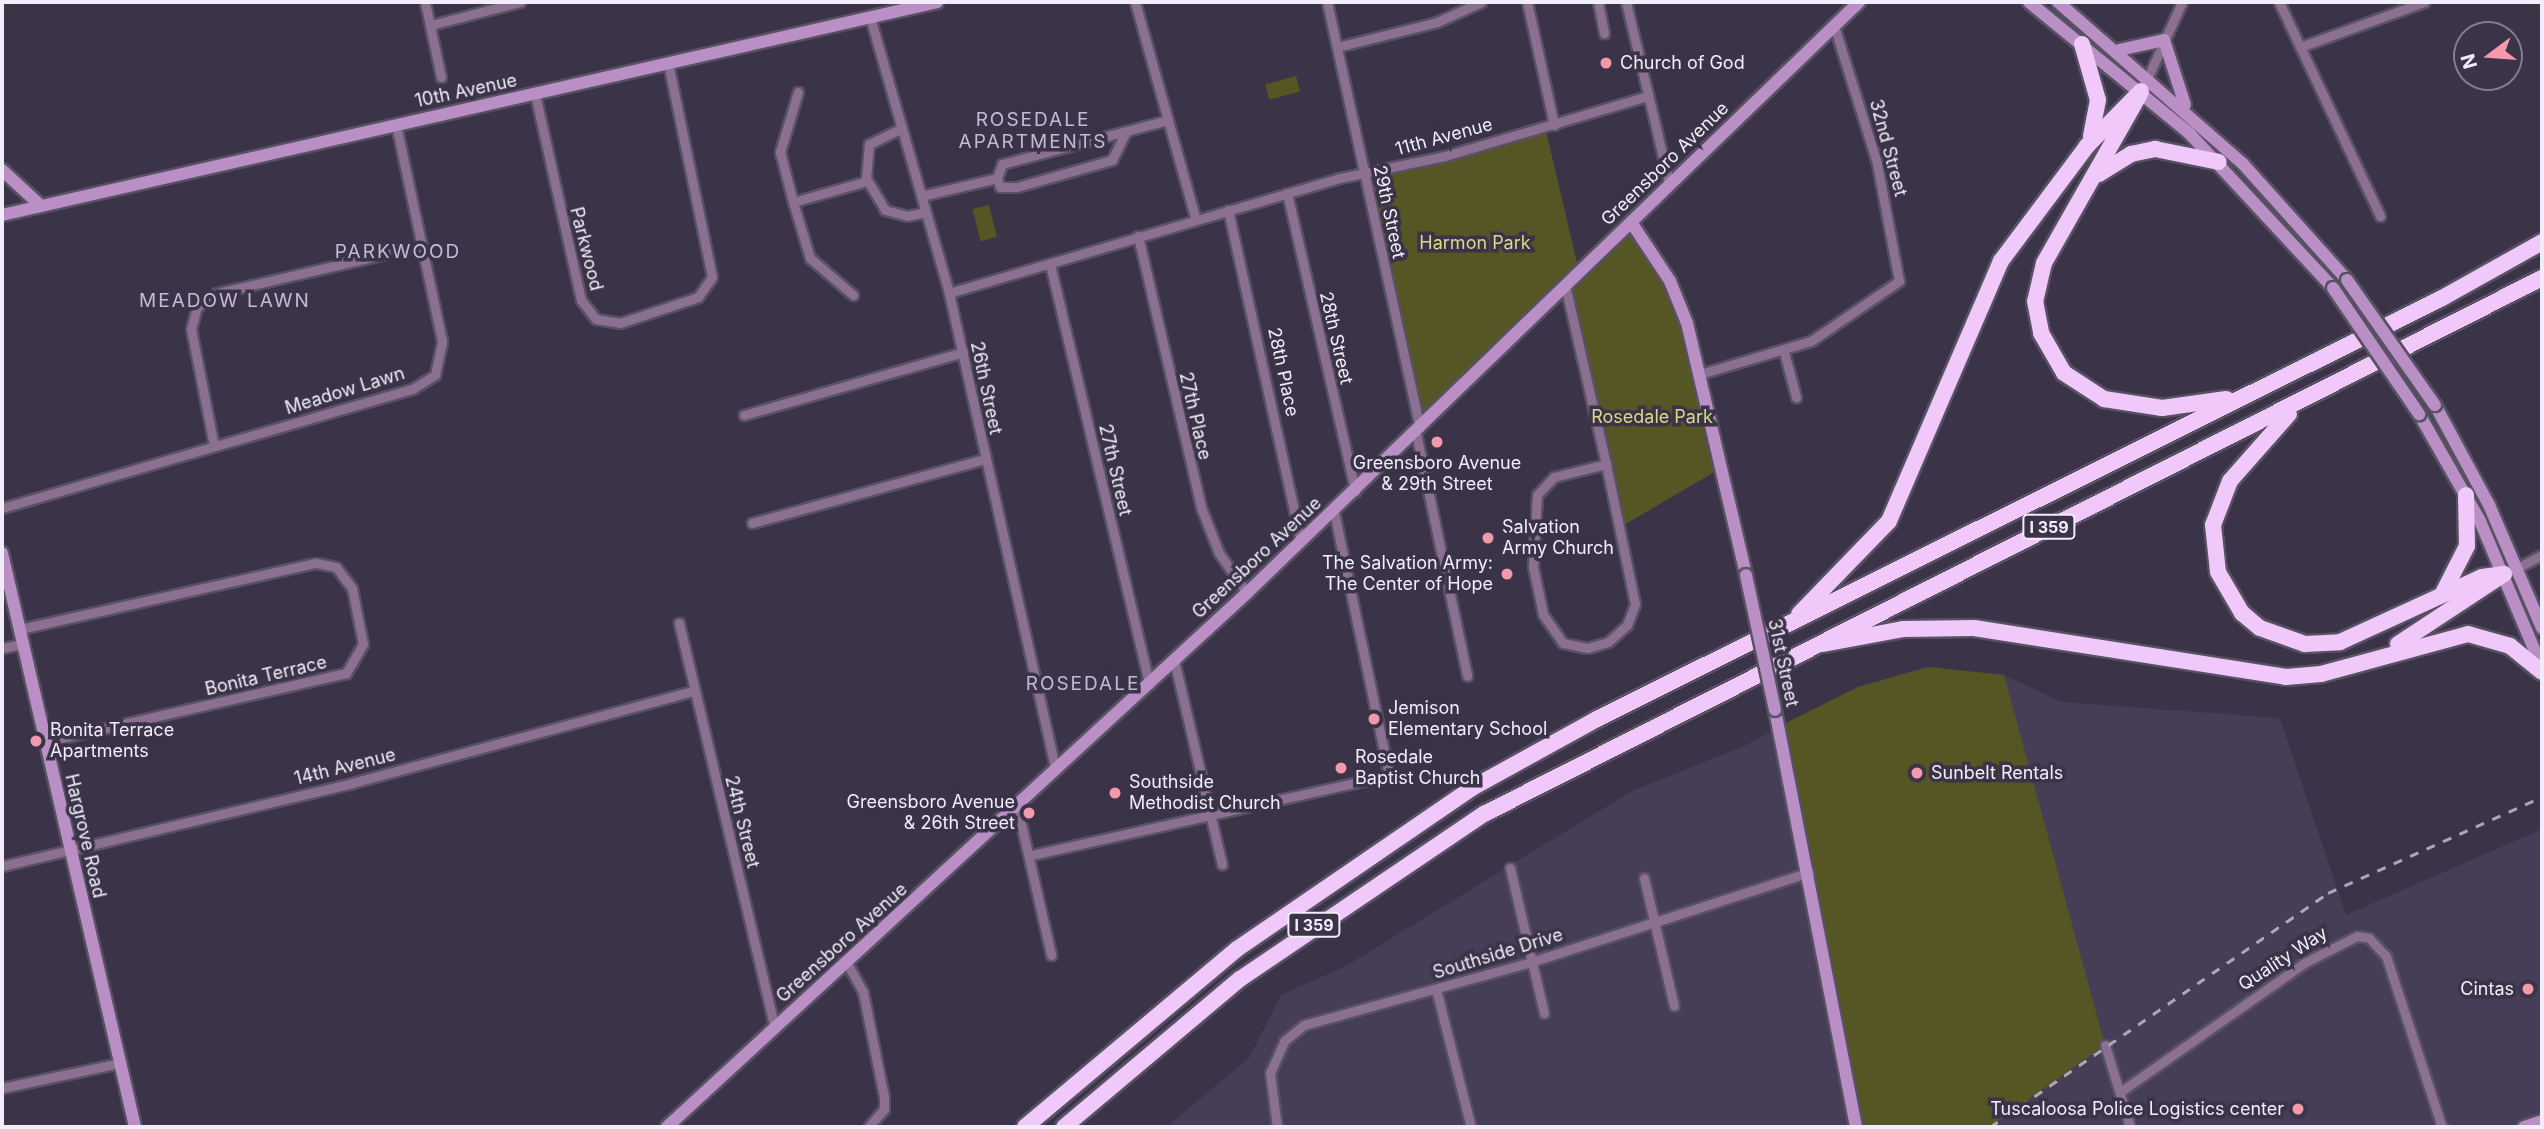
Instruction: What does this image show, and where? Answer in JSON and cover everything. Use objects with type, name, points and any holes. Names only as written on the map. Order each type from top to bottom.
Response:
[{"type":"highway","points":[[2082,44],[2098,100],[2087,146]]},
{"type":"highway","points":[[1788,624],[1843,575],[1889,521],[1921,458],[1984,292],[2087,146],[2145,84]]},
{"type":"highway","points":[[2145,84],[2094,177],[2054,240],[2037,286],[2037,320],[2050,354],[2083,388],[2127,405],[2174,408],[2249,394]]},
{"type":"highway","points":[[2094,177],[2131,154],[2155,149],[2219,162]]},
{"type":"highway","name":"I 359","points":[[1025,1127],[1191,985],[1381,847],[1534,752],[2249,394],[2542,242]]},
{"type":"highway","name":"I 359","points":[[1064,1127],[1202,1008],[1384,876],[1587,756],[2301,403],[2542,278]]},
{"type":"highway","points":[[2301,403],[2244,462],[2218,502],[2213,549],[2228,594],[2260,628],[2305,644],[2340,642],[2482,577],[2512,571]]},
{"type":"highway","points":[[2441,597],[2464,558],[2466,495]]},
{"type":"highway","points":[[2382,654],[2512,571]]},
{"type":"highway","points":[[1797,651],[1938,626],[2010,632],[2252,676],[2322,674],[2448,635],[2483,635],[2542,670]]},
{"type":"main road","name":"10th Avenue","points":[[2,215],[937,2]]},
{"type":"main road","name":"Greensboro Avenue","points":[[667,1127],[1247,593],[1859,2]]},
{"type":"main road","points":[[2029,2],[2082,44],[2188,112],[2347,281],[2435,405],[2512,571],[2542,628]]},
{"type":"main road","points":[[2058,2],[2119,50],[2145,84],[2333,288],[2419,414],[2512,571],[2542,670]]},
{"type":"main road","points":[[2119,50],[2164,40],[2188,112]]},
{"type":"main road","points":[[2,170],[41,206]]},
{"type":"main road","name":"31st Street","points":[[1631,222],[1670,281],[1700,374],[1809,872],[1856,1127]]},
{"type":"main road","name":"Hargrove Road","points":[[2,553],[135,1127]]},
{"type":"main road","points":[[2542,599],[2542,620]]},
{"type":"main road","points":[[2524,1127],[2542,1121]]},
{"type":"street","points":[[425,2],[441,77]]},
{"type":"street","points":[[431,25],[520,2]]},
{"type":"street","points":[[1135,2],[1196,220]]},
{"type":"street","name":"29th Street","points":[[1327,2],[1467,676]]},
{"type":"street","points":[[1337,47],[1437,22],[1481,2]]},
{"type":"street","points":[[1527,2],[1553,125]]},
{"type":"street","points":[[1598,2],[1604,33]]},
{"type":"street","points":[[1626,2],[1669,183]]},
{"type":"street","points":[[2145,84],[2182,2]]},
{"type":"street","points":[[2279,2],[2380,216]]},
{"type":"street","points":[[2300,47],[2424,2]]},
{"type":"street","name":"26th Street","points":[[870,17],[949,293],[1055,769]]},
{"type":"street","name":"32nd Street","points":[[1783,352],[1862,311],[1899,281],[1877,163],[1834,26]]},
{"type":"street","name":"Parkwood","points":[[535,94],[587,310],[620,323],[698,297],[712,277],[668,63]]},
{"type":"street","points":[[798,92],[780,152],[793,202],[810,258],[853,295]]},
{"type":"street","name":"11th Avenue","points":[[1228,210],[1553,125],[1648,96]]},
{"type":"street","points":[[1126,131],[1112,160],[1017,187],[1000,187],[997,178],[1002,164],[1167,120]]},
{"type":"street","name":"Meadow Lawn","points":[[2,508],[414,388],[435,375],[444,353],[396,124]]},
{"type":"street","points":[[902,128],[869,144],[867,181],[885,209],[906,216],[926,212]]},
{"type":"street","points":[[921,196],[997,178]]},
{"type":"street","points":[[793,202],[867,181]]},
{"type":"street","name":"28th Street","points":[[1287,193],[1355,491]]},
{"type":"street","points":[[949,293],[1228,210]]},
{"type":"street","name":"28th Place","points":[[1228,210],[1301,541]]},
{"type":"street","name":"27th Place","points":[[1138,236],[1202,510],[1219,554],[1247,593]]},
{"type":"street","points":[[214,446],[191,329],[198,306],[217,293],[421,246]]},
{"type":"street","name":"27th Street","points":[[1050,264],[1149,684]]},
{"type":"street","points":[[1565,285],[1606,464],[1634,616],[1608,642],[1587,648],[1563,643],[1543,614],[1534,567],[1536,495],[1554,477],[1606,464]]},
{"type":"street","points":[[744,415],[962,352]]},
{"type":"street","points":[[1700,374],[1783,352],[1796,397]]},
{"type":"street","points":[[752,523],[985,459]]},
{"type":"street","points":[[1032,855],[1210,818],[1389,775],[1334,510]]},
{"type":"street","points":[[2512,571],[2542,555]]},
{"type":"street","name":"Bonita Terrace","points":[[20,629],[316,563],[336,567],[352,588],[363,650],[346,673],[45,742]]},
{"type":"street","name":"24th Street","points":[[679,623],[775,1028]]},
{"type":"street","points":[[2,648],[23,643]]},
{"type":"street","points":[[1174,660],[1222,864]]},
{"type":"street","name":"14th Avenue","points":[[2,866],[694,691]]},
{"type":"street","points":[[1017,806],[1032,855],[1051,955]]},
{"type":"street","points":[[1510,868],[1544,1013]]},
{"type":"street","name":"Southside Drive","points":[[1277,1127],[1269,1073],[1294,1032],[1531,962],[1655,919],[1809,872]]},
{"type":"street","points":[[1644,878],[1674,1006]]},
{"type":"street","name":"Quality Way","points":[[2120,1092],[2304,962],[2357,936],[2369,938],[2386,956],[2442,1127]]},
{"type":"street","points":[[847,963],[863,992],[884,1097],[884,1109],[869,1126]]},
{"type":"street","points":[[1436,989],[1471,1127]]},
{"type":"street","points":[[2105,1045],[2130,1127]]},
{"type":"street","points":[[2,1088],[120,1063]]},
{"type":"shaded area","points":[[1928,667],[2004,675],[2062,702],[2280,718],[2346,915],[2542,829],[2542,1127],[1166,1127],[1249,1058],[1281,995],[1346,966],[1632,791],[1744,746],[1858,687]]},
{"type":"green space","points":[[1296,76],[1300,91],[1269,100],[1265,84]]},
{"type":"green space","points":[[1545,127],[1579,271],[1631,222],[1670,281],[1721,468],[1619,528],[1565,286],[1420,428],[1364,174]]},
{"type":"green space","points":[[989,205],[997,237],[980,241],[973,209]]},
{"type":"green space","points":[[1928,667],[2004,675],[2105,1045],[1990,1127],[1855,1127],[1778,727],[1858,687]]},
{"type":"railway","points":[[1990,1127],[2328,893],[2542,797]]},
{"type":"place","name":"Church of God","points":[[1606,63]]},
{"type":"place","name":"Greensboro Avenue & 29th Street","points":[[1437,442]]},
{"type":"place","name":"Salvation Army Church","points":[[1488,538]]},
{"type":"place","name":"The Salvation Army: The Center of Hope","points":[[1507,574]]},
{"type":"place","name":"Jemison Elementary School","points":[[1374,719]]},
{"type":"place","name":"Bonita Terrace Apartments","points":[[36,741]]},
{"type":"place","name":"Rosedale Baptist Church","points":[[1341,768]]},
{"type":"place","name":"Sunbelt Rentals","points":[[1917,773]]},
{"type":"place","name":"Southside Methodist Church","points":[[1115,793]]},
{"type":"place","name":"Greensboro Avenue & 26th Street","points":[[1029,813]]},
{"type":"place","name":"Cintas","points":[[2528,989]]},
{"type":"place","name":"Tuscaloosa Police Logistics center","points":[[2298,1109]]},
{"type":"district","name":"ROSEDALE APARTMENTS","points":[[1033,131]]},
{"type":"district","name":"PARKWOOD","points":[[398,252]]},
{"type":"district","name":"MEADOW LAWN","points":[[225,301]]},
{"type":"district","name":"ROSEDALE","points":[[1083,684]]},
{"type":"park label","name":"Harmon Park","points":[[1475,243]]},
{"type":"park label","name":"Rosedale Park","points":[[1652,417]]}]
